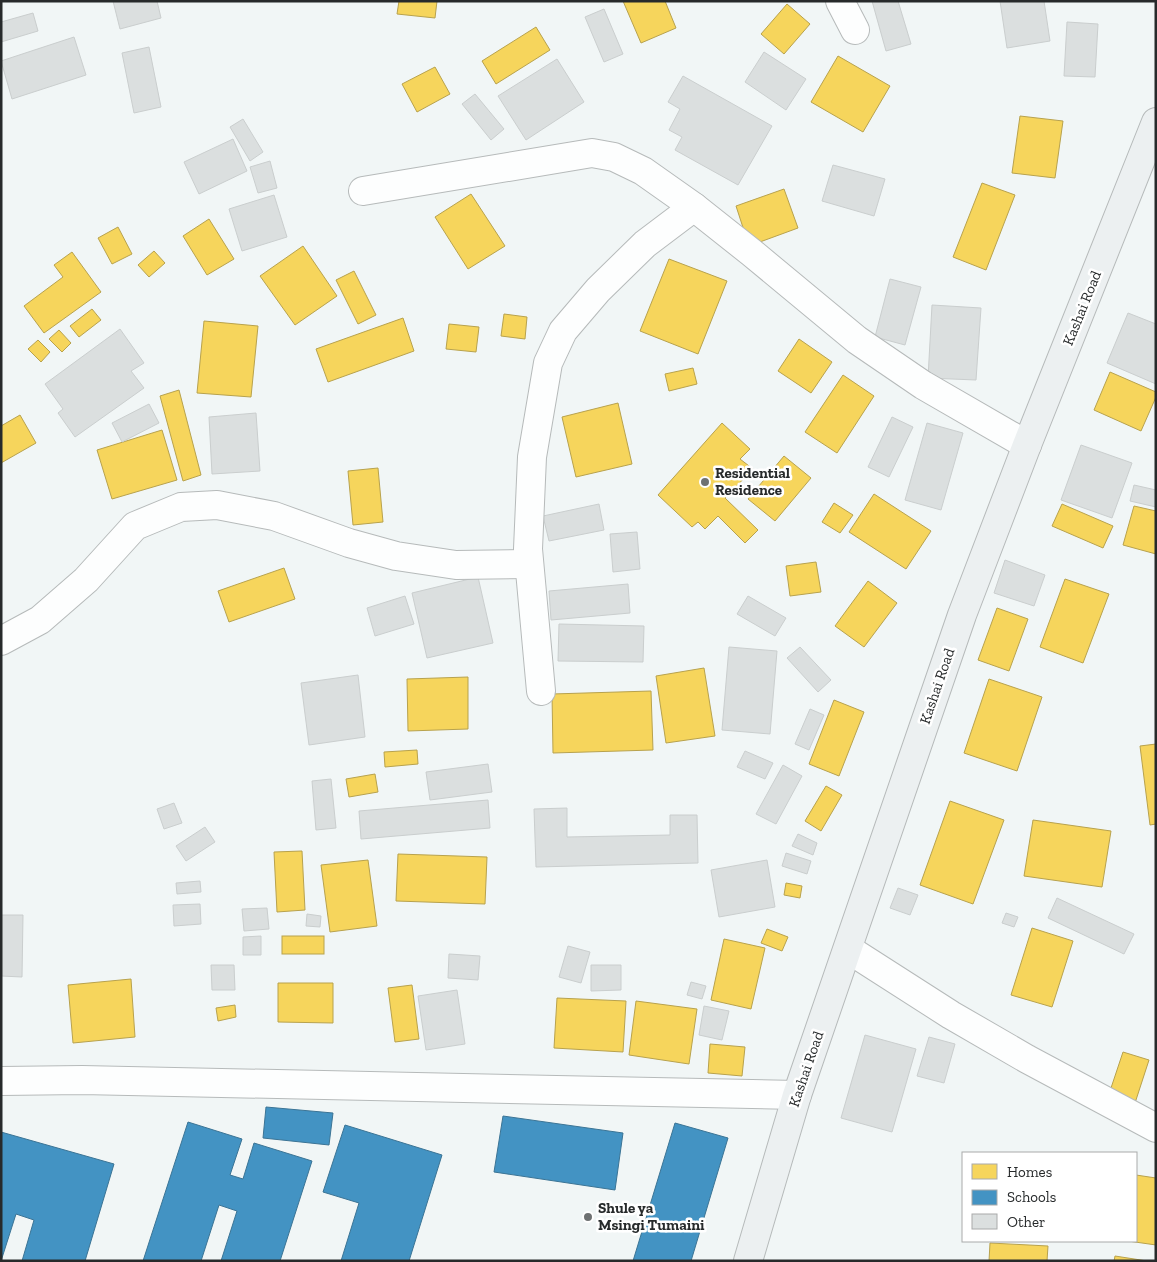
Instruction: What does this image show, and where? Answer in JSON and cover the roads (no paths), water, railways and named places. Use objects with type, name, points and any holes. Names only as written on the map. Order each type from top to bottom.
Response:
[{"type":"street","points":[[840,1],[855,30]]},
{"type":"street","name":"Kashai Road","points":[[748,1261],[797,1095],[962,614],[1027,445],[1156,122]]},
{"type":"street","points":[[363,191],[592,153],[614,157],[643,171],[694,207],[857,340],[923,385],[1027,445]]},
{"type":"street","points":[[541,691],[528,548],[532,457],[548,363],[563,331],[598,290],[645,244],[694,207]]},
{"type":"street","points":[[1,641],[40,620],[86,580],[136,526],[181,508],[217,505],[274,516],[348,543],[405,557],[456,565],[529,564]]},
{"type":"street","points":[[848,949],[959,1020],[1027,1059],[1156,1128]]},
{"type":"street","points":[[1,1081],[82,1080],[797,1095]]},
{"type":"place","name":"Residential Residence","points":[[705,482]]},
{"type":"place","name":"Shule ya Msingi Tumaini","points":[[588,1217]]}]
